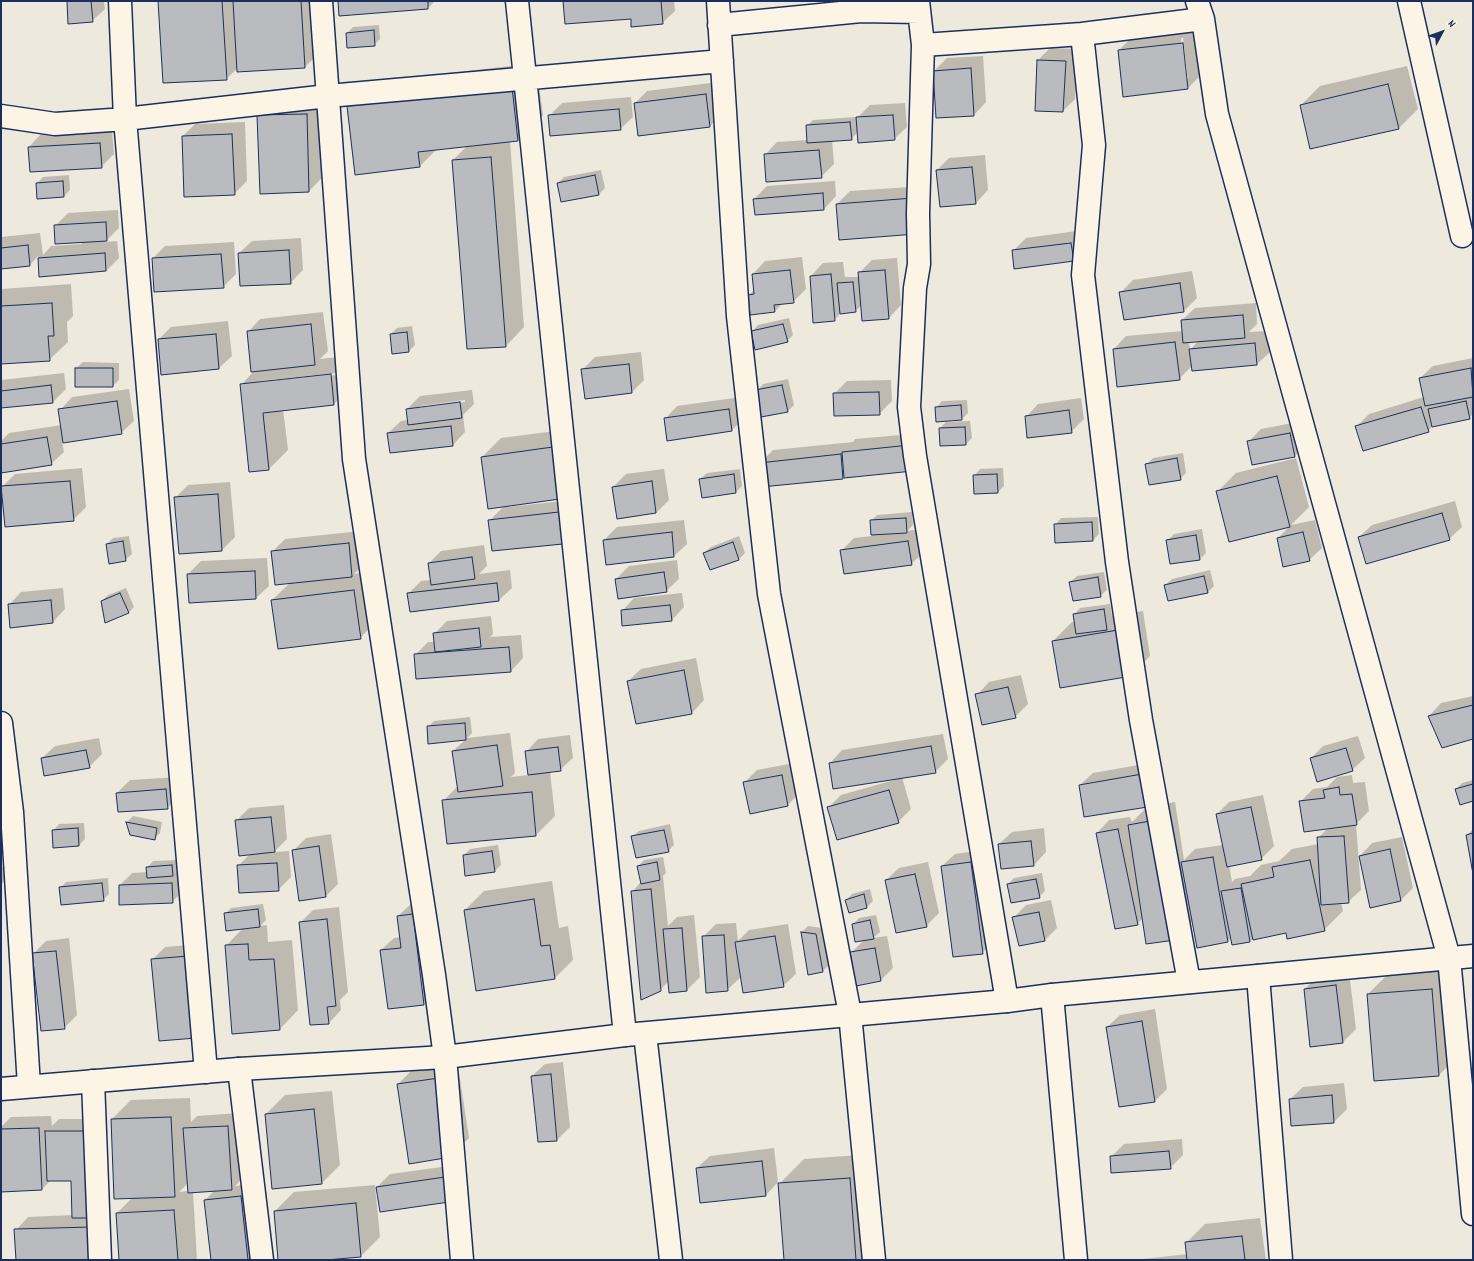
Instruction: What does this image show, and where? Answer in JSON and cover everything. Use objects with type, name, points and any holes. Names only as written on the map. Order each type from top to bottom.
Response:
[{"type":"street","points":[[120,1],[125,119],[206,1072]]},
{"type":"street","points":[[321,1],[354,459],[434,976],[444,1057],[462,1260]]},
{"type":"street","points":[[517,1],[635,1035],[671,1260]]},
{"type":"street","points":[[718,1],[738,316],[769,594],[850,1014],[874,1260]]},
{"type":"street","points":[[1409,1],[1462,236]]},
{"type":"street","points":[[719,24],[918,7],[923,45],[918,213],[920,264],[915,288],[909,407],[915,456],[1007,1001]]},
{"type":"street","points":[[923,45],[1082,34],[1200,10],[1217,114],[1449,958],[1473,1214]]},
{"type":"street","points":[[1082,34],[1094,145],[1083,275],[1117,562],[1141,720],[1189,982]]},
{"type":"street","points":[[1,116],[55,124],[125,119],[328,96],[722,61]]},
{"type":"street","points":[[1,723],[12,812],[29,1086]]},
{"type":"street","points":[[1,1089],[239,1069],[444,1057],[635,1035],[1473,956]]},
{"type":"street","points":[[1258,976],[1281,1260]]},
{"type":"street","points":[[1052,995],[1076,1260]]},
{"type":"street","points":[[239,1069],[262,1260]]},
{"type":"street","points":[[93,1081],[100,1260]]},
{"type":"building","points":[[67,1],[91,1],[93,22],[68,24]]},
{"type":"building","points":[[158,1],[222,1],[227,80],[163,83]]},
{"type":"building","points":[[233,1],[301,1],[305,68],[237,72]]},
{"type":"building","points":[[338,1],[428,1],[428,9],[339,16]]},
{"type":"building","points":[[563,1],[661,1],[663,24],[631,27],[631,19],[565,24]]},
{"type":"building","points":[[374,30],[375,46],[347,48],[346,33]]},
{"type":"building","points":[[1183,43],[1188,89],[1123,97],[1118,50]]},
{"type":"building","points":[[1037,60],[1066,61],[1063,112],[1035,111]]},
{"type":"building","points":[[971,68],[974,116],[936,118],[933,71]]},
{"type":"building","points":[[1388,84],[1399,129],[1310,149],[1300,105]]},
{"type":"building","points":[[512,87],[518,141],[418,152],[420,167],[355,175],[347,106]]},
{"type":"building","points":[[706,94],[710,127],[638,136],[634,103]]},
{"type":"building","points":[[619,109],[621,130],[550,136],[548,115]]},
{"type":"building","points":[[307,114],[309,192],[260,194],[257,115]]},
{"type":"building","points":[[893,115],[895,140],[858,143],[856,117]]},
{"type":"building","points":[[850,122],[852,140],[807,143],[806,125]]},
{"type":"building","points":[[232,134],[235,195],[184,197],[182,136]]},
{"type":"building","points":[[100,143],[102,168],[30,172],[28,147]]},
{"type":"building","points":[[819,150],[822,178],[766,182],[764,154]]},
{"type":"building","points":[[491,157],[506,347],[467,349],[452,160]]},
{"type":"building","points":[[972,167],[976,204],[940,207],[936,170]]},
{"type":"building","points":[[595,175],[599,195],[561,202],[557,183]]},
{"type":"building","points":[[63,181],[64,197],[37,199],[36,183]]},
{"type":"building","points":[[823,193],[824,210],[755,215],[753,199]]},
{"type":"building","points":[[913,198],[916,234],[839,240],[836,204]]},
{"type":"building","points":[[106,222],[107,241],[55,244],[54,225]]},
{"type":"building","points":[[1071,243],[1074,261],[1014,269],[1012,250]]},
{"type":"building","points":[[28,245],[30,266],[1,269],[1,248]]},
{"type":"building","points":[[289,250],[291,284],[240,286],[238,253]]},
{"type":"building","points":[[105,253],[106,271],[39,277],[38,258]]},
{"type":"building","points":[[221,254],[224,288],[154,292],[152,258]]},
{"type":"building","points":[[790,270],[794,303],[774,305],[775,312],[750,315],[748,295],[754,294],[752,274]]},
{"type":"building","points":[[885,270],[889,319],[862,321],[858,272]]},
{"type":"building","points":[[831,274],[835,321],[813,323],[810,276]]},
{"type":"building","points":[[853,282],[856,312],[840,314],[837,283]]},
{"type":"building","points":[[1180,283],[1184,312],[1124,320],[1119,292]]},
{"type":"building","points":[[52,303],[54,336],[48,336],[50,361],[1,364],[1,306]]},
{"type":"building","points":[[1243,315],[1245,338],[1183,343],[1181,320]]},
{"type":"building","points":[[311,324],[315,365],[251,372],[247,331]]},
{"type":"building","points":[[783,324],[788,342],[755,350],[751,331]]},
{"type":"building","points":[[407,332],[409,352],[392,354],[390,334]]},
{"type":"building","points":[[216,334],[219,369],[161,375],[158,339]]},
{"type":"building","points":[[1175,342],[1180,380],[1117,387],[1113,349]]},
{"type":"building","points":[[1255,343],[1257,365],[1192,371],[1189,349]]},
{"type":"building","points":[[629,364],[632,393],[585,399],[581,369]]},
{"type":"building","points":[[75,368],[113,368],[113,387],[75,387]]},
{"type":"building","points":[[1471,368],[1473,397],[1425,406],[1419,378]]},
{"type":"building","points":[[331,374],[334,405],[263,413],[269,470],[249,472],[240,384]]},
{"type":"building","points":[[51,385],[53,403],[1,408],[1,391]]},
{"type":"building","points":[[782,385],[788,412],[761,417],[755,390]]},
{"type":"building","points":[[879,392],[880,415],[834,416],[833,393]]},
{"type":"building","points":[[117,401],[122,434],[63,443],[58,409]]},
{"type":"building","points":[[1466,401],[1470,419],[1432,427],[1428,409]]},
{"type":"building","points":[[460,402],[462,418],[408,425],[406,409]]},
{"type":"building","points":[[961,405],[962,420],[936,422],[935,407]]},
{"type":"building","points":[[1421,407],[1429,432],[1363,451],[1355,426]]},
{"type":"building","points":[[729,409],[732,431],[667,441],[664,418]]},
{"type":"building","points":[[1069,410],[1072,433],[1027,438],[1025,416]]},
{"type":"building","points":[[451,426],[453,446],[390,453],[387,433]]},
{"type":"building","points":[[965,427],[966,445],[940,446],[939,428]]},
{"type":"building","points":[[1290,433],[1295,457],[1252,465],[1247,441]]},
{"type":"building","points":[[47,437],[52,465],[1,473],[1,444]]},
{"type":"building","points":[[910,445],[913,471],[844,478],[842,452]]},
{"type":"building","points":[[553,447],[560,499],[488,509],[481,457]]},
{"type":"building","points":[[841,454],[843,479],[761,487],[759,463]]},
{"type":"building","points":[[1177,458],[1181,480],[1149,485],[1145,464]]},
{"type":"building","points":[[734,474],[736,493],[702,498],[699,479]]},
{"type":"building","points":[[997,474],[998,493],[974,494],[973,475]]},
{"type":"building","points":[[1277,476],[1290,527],[1229,542],[1216,491]]},
{"type":"building","points":[[70,481],[74,521],[5,527],[1,486]]},
{"type":"building","points":[[652,481],[656,513],[617,519],[612,487]]},
{"type":"building","points":[[218,494],[222,551],[179,554],[174,497]]},
{"type":"building","points":[[559,512],[563,544],[492,551],[488,520]]},
{"type":"building","points":[[1442,513],[1450,540],[1366,564],[1358,537]]},
{"type":"building","points":[[906,518],[907,533],[871,535],[870,520]]},
{"type":"building","points":[[1092,522],[1093,541],[1055,543],[1054,524]]},
{"type":"building","points":[[672,532],[674,557],[606,565],[603,540]]},
{"type":"building","points":[[1303,532],[1310,561],[1283,567],[1277,538]]},
{"type":"building","points":[[1196,535],[1200,560],[1170,564],[1166,540]]},
{"type":"building","points":[[123,541],[126,561],[109,564],[106,544]]},
{"type":"building","points":[[908,541],[912,565],[844,574],[840,550]]},
{"type":"building","points":[[733,542],[739,560],[710,570],[703,553]]},
{"type":"building","points":[[349,543],[352,577],[275,585],[271,551]]},
{"type":"building","points":[[472,557],[475,579],[431,585],[428,563]]},
{"type":"building","points":[[255,571],[256,599],[189,603],[187,574]]},
{"type":"building","points":[[664,572],[667,592],[618,599],[615,579]]},
{"type":"building","points":[[1204,576],[1208,593],[1168,601],[1164,585]]},
{"type":"building","points":[[1098,577],[1101,597],[1073,601],[1069,582]]},
{"type":"building","points":[[497,583],[499,601],[410,612],[407,593]]},
{"type":"building","points":[[354,590],[361,639],[278,649],[271,600]]},
{"type":"building","points":[[120,593],[129,613],[105,623],[101,601]]},
{"type":"building","points":[[51,600],[53,623],[10,628],[8,604]]},
{"type":"building","points":[[670,605],[672,621],[622,626],[621,610]]},
{"type":"building","points":[[1104,609],[1107,630],[1076,634],[1073,614]]},
{"type":"building","points":[[479,628],[481,647],[435,652],[433,633]]},
{"type":"building","points":[[1124,629],[1132,676],[1060,688],[1052,641]]},
{"type":"building","points":[[509,647],[511,672],[416,679],[414,654]]},
{"type":"building","points":[[684,670],[692,714],[636,724],[627,681]]},
{"type":"building","points":[[1008,687],[1016,718],[982,725],[975,694]]},
{"type":"building","points":[[1473,705],[1473,739],[1442,748],[1428,716]]},
{"type":"building","points":[[465,723],[466,740],[428,744],[427,726]]},
{"type":"building","points":[[497,745],[503,786],[458,792],[452,751]]},
{"type":"building","points":[[931,746],[936,773],[833,789],[829,763]]},
{"type":"building","points":[[558,747],[561,771],[528,775],[525,751]]},
{"type":"building","points":[[1346,748],[1353,771],[1317,782],[1310,758]]},
{"type":"building","points":[[86,750],[90,768],[44,776],[41,758]]},
{"type":"building","points":[[1148,773],[1154,806],[1084,817],[1079,785]]},
{"type":"building","points":[[782,775],[788,806],[750,814],[743,782]]},
{"type":"building","points":[[1473,784],[1473,801],[1460,805],[1455,789]]},
{"type":"building","points":[[1339,787],[1340,795],[1352,794],[1357,825],[1304,832],[1299,801],[1325,798],[1323,790]]},
{"type":"building","points":[[166,789],[168,809],[118,812],[116,793]]},
{"type":"building","points":[[889,790],[899,823],[837,840],[827,807]]},
{"type":"building","points":[[532,792],[536,836],[447,844],[442,800]]},
{"type":"building","points":[[1251,807],[1262,860],[1227,867],[1216,814]]},
{"type":"building","points":[[271,817],[275,852],[239,856],[235,820]]},
{"type":"building","points":[[1156,820],[1175,940],[1146,944],[1128,825]]},
{"type":"building","points":[[126,822],[157,828],[155,840],[130,835]]},
{"type":"building","points":[[78,828],[79,846],[53,848],[52,830]]},
{"type":"building","points":[[1118,829],[1138,925],[1115,929],[1096,833]]},
{"type":"building","points":[[664,830],[669,852],[636,858],[631,836]]},
{"type":"building","points":[[1473,833],[1473,874],[1466,835]]},
{"type":"building","points":[[1344,836],[1349,903],[1321,905],[1317,837]]},
{"type":"building","points":[[1031,841],[1034,866],[1001,869],[998,844]]},
{"type":"building","points":[[319,846],[326,897],[299,901],[292,850]]},
{"type":"building","points":[[1390,849],[1401,901],[1370,908],[1359,856]]},
{"type":"building","points":[[492,851],[495,872],[465,876],[463,855]]},
{"type":"building","points":[[1213,857],[1228,942],[1197,948],[1181,862]]},
{"type":"building","points":[[1310,860],[1325,931],[1287,939],[1286,933],[1253,940],[1241,884],[1274,877],[1272,867]]},
{"type":"building","points":[[657,862],[660,880],[641,884],[637,866]]},
{"type":"building","points":[[971,862],[983,954],[953,957],[941,866]]},
{"type":"building","points":[[277,863],[279,891],[239,893],[237,865]]},
{"type":"building","points":[[172,865],[173,876],[147,878],[146,867]]},
{"type":"building","points":[[915,874],[927,927],[896,933],[885,880]]},
{"type":"building","points":[[1036,879],[1040,898],[1011,903],[1007,884]]},
{"type":"building","points":[[102,883],[104,901],[61,905],[59,887]]},
{"type":"building","points":[[172,883],[173,903],[119,905],[119,885]]},
{"type":"building","points":[[1241,888],[1250,942],[1232,945],[1221,891]]},
{"type":"building","points":[[651,889],[661,991],[641,1000],[631,891]]},
{"type":"building","points":[[864,894],[867,908],[849,913],[845,900]]},
{"type":"building","points":[[534,899],[541,946],[550,945],[555,979],[476,991],[464,910]]},
{"type":"building","points":[[258,909],[260,927],[226,931],[224,913]]},
{"type":"building","points":[[1039,912],[1045,941],[1019,946],[1012,917]]},
{"type":"building","points":[[413,914],[424,1005],[388,1009],[380,950],[401,948],[397,916]]},
{"type":"building","points":[[327,919],[336,1006],[327,1007],[329,1024],[310,1025],[299,922]]},
{"type":"building","points":[[870,920],[874,939],[855,942],[852,924]]},
{"type":"building","points":[[682,928],[687,991],[669,993],[663,929]]},
{"type":"building","points":[[801,932],[816,934],[823,972],[808,975]]},
{"type":"building","points":[[724,935],[728,991],[706,993],[702,936]]},
{"type":"building","points":[[775,936],[784,987],[743,993],[735,942]]},
{"type":"building","points":[[248,944],[249,960],[274,959],[280,1030],[232,1034],[225,945]]},
{"type":"building","points":[[875,948],[881,981],[856,986],[850,952]]},
{"type":"building","points":[[56,951],[65,1029],[41,1031],[32,953]]},
{"type":"building","points":[[189,956],[196,1038],[159,1041],[151,959]]},
{"type":"building","points":[[1336,985],[1343,1043],[1310,1047],[1304,989]]},
{"type":"building","points":[[1432,989],[1439,1076],[1374,1081],[1367,994]]},
{"type":"building","points":[[1142,1021],[1155,1102],[1119,1107],[1106,1027]]},
{"type":"building","points":[[551,1074],[557,1141],[538,1142],[531,1076]]},
{"type":"building","points":[[439,1078],[451,1157],[409,1164],[397,1084]]},
{"type":"building","points":[[1332,1095],[1334,1123],[1291,1126],[1289,1099]]},
{"type":"building","points":[[314,1109],[322,1184],[272,1189],[265,1114]]},
{"type":"building","points":[[171,1117],[175,1197],[114,1199],[111,1119]]},
{"type":"building","points":[[228,1126],[232,1190],[188,1193],[183,1128]]},
{"type":"building","points":[[39,1128],[42,1190],[1,1192],[1,1129]]},
{"type":"building","points":[[45,1131],[91,1131],[92,1218],[72,1218],[71,1181],[47,1181]]},
{"type":"building","points":[[1169,1151],[1171,1169],[1111,1173],[1110,1156]]},
{"type":"building","points":[[762,1161],[766,1196],[700,1203],[696,1168]]},
{"type":"building","points":[[452,1176],[456,1201],[380,1212],[376,1187]]},
{"type":"building","points":[[850,1178],[856,1260],[784,1260],[778,1183]]},
{"type":"building","points":[[241,1196],[248,1260],[211,1260],[204,1200]]},
{"type":"building","points":[[356,1203],[361,1257],[326,1260],[278,1260],[274,1211]]},
{"type":"building","points":[[174,1210],[178,1260],[119,1260],[116,1213]]},
{"type":"building","points":[[92,1227],[93,1260],[16,1260],[14,1229]]},
{"type":"building","points":[[1242,1236],[1245,1260],[1187,1260],[1185,1242]]}]
